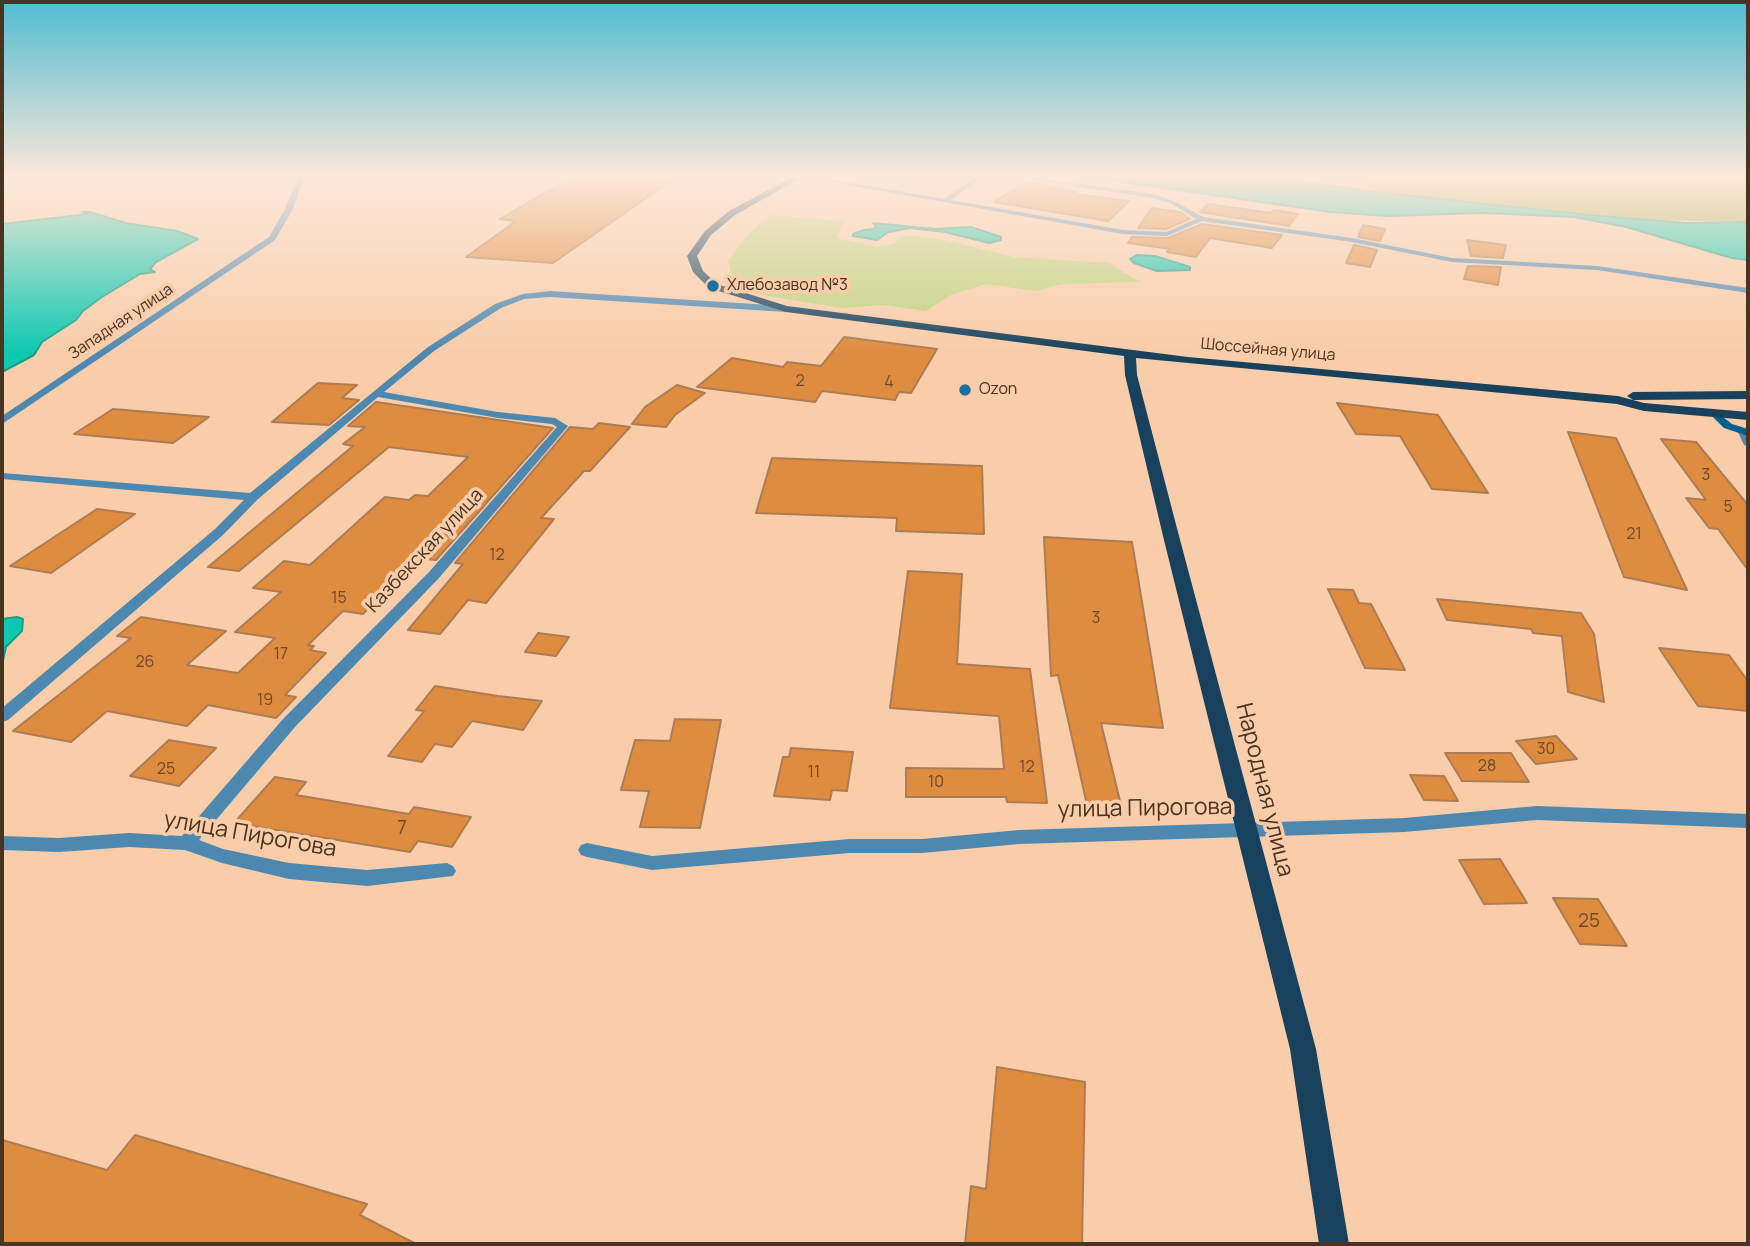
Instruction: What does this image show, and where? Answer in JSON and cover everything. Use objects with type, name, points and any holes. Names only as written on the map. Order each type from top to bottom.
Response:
[{"type":"main road","name":"Шоссейная улица","points":[[706,236],[692,256],[698,272],[713,286],[786,309],[1202,362],[1618,400],[1644,407],[1748,416]]},
{"type":"main road","name":"Народная улица","points":[[1130,353],[1131,375],[1303,1049],[1334,1244]]},
{"type":"main road","points":[[1618,400],[1633,396],[1748,395]]},
{"type":"street","name":"Западная улица","points":[[2,421],[273,236]]},
{"type":"street","points":[[1324,236],[1452,260],[1519,266],[1597,268],[1748,291]]},
{"type":"street","points":[[2,716],[219,532],[253,497],[376,394],[431,349],[475,318],[498,306],[523,298],[576,295],[602,299],[786,309]]},
{"type":"street","name":"Казбекская улица","points":[[186,843],[289,723],[434,575],[563,426],[555,421],[498,415],[376,394]]},
{"type":"street","points":[[1715,414],[1728,426],[1747,436]]},
{"type":"street","points":[[2,476],[253,497]]},
{"type":"street","name":"улица Пирогова","points":[[587,850],[652,863],[850,846],[922,846],[1019,836],[1404,825],[1537,813],[1748,821]]},
{"type":"street","name":"улица Пирогова","points":[[2,843],[59,845],[129,840],[186,843],[222,856],[289,871],[367,878],[447,871]]},
{"type":"green space","points":[[838,236],[877,247],[894,244],[903,236],[913,236],[945,240],[1014,257],[1109,263],[1140,282],[1063,284],[1035,291],[986,284],[951,295],[926,311],[884,305],[841,308],[756,294],[733,279],[728,261],[745,238]]},
{"type":"water","points":[[2,236],[191,236],[198,239],[156,262],[150,269],[155,272],[140,274],[102,297],[83,311],[76,320],[42,342],[34,355],[2,372]]},
{"type":"water","points":[[854,236],[882,236],[877,240]]},
{"type":"water","points":[[962,236],[1001,237],[1001,240],[989,243]]},
{"type":"water","points":[[1657,236],[1747,236],[1748,260],[1732,258]]},
{"type":"water","points":[[1137,255],[1155,256],[1190,267],[1190,270],[1157,271],[1134,263],[1130,259]]},
{"type":"water","points":[[2,619],[23,619],[22,631],[6,647],[2,665]]},
{"type":"building","points":[[495,236],[592,236],[553,263],[466,257]]},
{"type":"building","points":[[1281,236],[1272,248],[1210,238],[1196,257],[1167,252],[1170,249],[1128,243],[1132,237]]},
{"type":"building","points":[[1358,236],[1382,236],[1380,241]]},
{"type":"building","points":[[1467,240],[1506,245],[1503,258],[1471,256]]},
{"type":"building","points":[[1354,245],[1377,250],[1370,267],[1346,263]]},
{"type":"building","points":[[1468,266],[1501,267],[1498,285],[1464,279]]},
{"type":"building","points":[[844,337],[937,349],[911,393],[899,392],[895,400],[822,391],[815,402],[697,387],[732,358],[783,367],[787,362],[821,366]]},
{"type":"building","points":[[318,383],[357,385],[342,398],[359,400],[329,425],[272,422]]},
{"type":"building","points":[[677,385],[705,393],[675,415],[666,427],[632,424],[645,407]]},
{"type":"building","points":[[376,402],[553,428],[436,560],[417,558],[363,614],[343,611],[308,645],[314,646],[310,650],[326,653],[285,695],[296,697],[276,718],[208,705],[187,726],[107,711],[71,742],[13,731],[131,638],[117,636],[141,617],[226,631],[187,665],[238,673],[275,638],[235,632],[281,592],[253,588],[284,561],[310,565],[385,497],[409,500],[415,495],[428,496],[468,457],[389,447],[239,571],[208,567],[353,446],[343,444],[365,427],[348,426]]},
{"type":"building","points":[[1337,403],[1438,415],[1488,493],[1432,489],[1400,436],[1356,434]]},
{"type":"building","points":[[113,409],[209,417],[173,443],[74,434]]},
{"type":"building","points":[[599,423],[630,427],[590,471],[584,471],[541,518],[554,519],[486,603],[468,600],[440,634],[408,630],[463,564],[455,563],[570,427],[593,429]]},
{"type":"building","points":[[1568,432],[1616,438],[1687,590],[1624,577]]},
{"type":"building","points":[[1661,439],[1696,442],[1748,505],[1748,570],[1718,529],[1709,528],[1686,498],[1706,500]]},
{"type":"building","points":[[772,458],[982,466],[984,534],[896,531],[897,518],[756,513]]},
{"type":"building","points":[[97,509],[135,514],[51,573],[10,566]]},
{"type":"building","points":[[1044,537],[1132,542],[1163,728],[1101,723],[1121,805],[1087,805],[1058,675],[1051,676]]},
{"type":"building","points":[[908,571],[962,574],[957,664],[1030,669],[1047,803],[1007,802],[1006,797],[906,797],[906,768],[1004,769],[999,716],[890,708]]},
{"type":"building","points":[[1328,589],[1353,590],[1359,603],[1371,604],[1405,670],[1365,668]]},
{"type":"building","points":[[1437,599],[1581,613],[1594,634],[1604,702],[1568,692],[1562,636],[1533,633],[1531,629],[1447,620]]},
{"type":"building","points":[[538,633],[569,637],[556,656],[525,652]]},
{"type":"building","points":[[1659,648],[1729,655],[1748,681],[1748,711],[1698,706]]},
{"type":"building","points":[[435,686],[542,701],[523,730],[472,721],[452,747],[435,744],[422,762],[388,756],[424,711],[416,710]]},
{"type":"building","points":[[675,719],[721,720],[700,828],[640,827],[649,791],[621,790],[635,740],[670,741]]},
{"type":"building","points":[[1556,736],[1577,759],[1536,764],[1516,741]]},
{"type":"building","points":[[169,740],[216,748],[179,786],[130,776]]},
{"type":"building","points":[[791,748],[853,752],[847,791],[832,790],[830,800],[774,796],[783,757],[789,757]]},
{"type":"building","points":[[1445,753],[1511,753],[1529,782],[1462,781]]},
{"type":"building","points":[[1410,775],[1444,776],[1458,801],[1424,800]]},
{"type":"building","points":[[275,777],[306,782],[296,795],[409,814],[414,807],[471,817],[452,847],[418,841],[410,852],[234,823]]},
{"type":"building","points":[[1500,859],[1527,903],[1484,904],[1459,860]]},
{"type":"building","points":[[1553,898],[1598,899],[1627,946],[1580,944]]},
{"type":"building","points":[[997,1067],[1085,1082],[1082,1244],[965,1244],[971,1186],[986,1189]]},
{"type":"building","points":[[135,1135],[367,1204],[360,1215],[416,1244],[2,1244],[2,1140],[107,1170]]},
{"type":"place","name":"Хлебозавод №3","points":[[713,286]]},
{"type":"place","name":"Ozon","points":[[965,390]]}]
